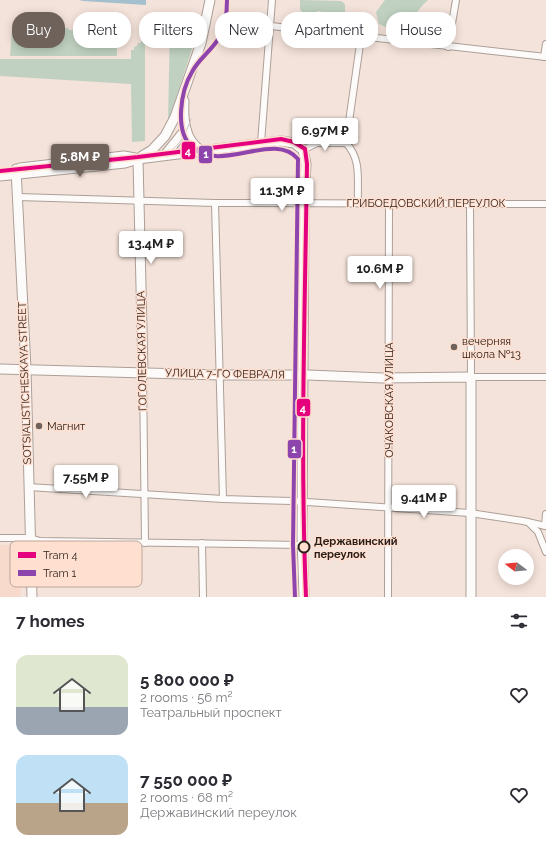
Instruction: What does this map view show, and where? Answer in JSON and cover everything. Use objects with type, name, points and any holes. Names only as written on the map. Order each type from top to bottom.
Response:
[{"type":"street","points":[[138,159],[152,150],[165,136],[175,117],[206,25],[210,0]]},
{"type":"street","points":[[272,0],[272,12]]},
{"type":"street","points":[[454,12],[456,0]]},
{"type":"street","points":[[456,48],[545,57],[546,44]]},
{"type":"street","points":[[261,143],[269,48]]},
{"type":"street","points":[[346,143],[359,48]]},
{"type":"street","points":[[185,91],[184,117],[186,129],[191,142],[202,151]]},
{"type":"street","points":[[165,155],[186,129]]},
{"type":"street","points":[[0,176],[17,171],[124,156],[138,159],[261,143],[286,141],[303,150]]},
{"type":"street","points":[[303,150],[317,143],[346,143],[354,152],[357,161],[358,203]]},
{"type":"street","points":[[303,150],[306,164],[304,204],[302,545],[304,597]]},
{"type":"street","name":"ГОГОЛЕВСКАЯ УЛИЦА","points":[[138,159],[145,543]]},
{"type":"street","points":[[0,170],[17,171]]},
{"type":"street","name":"SOTSIALISTICHESKAYA STREET","points":[[17,171],[26,369],[30,541]]},
{"type":"street","name":"ГРИБОЕДОВСКИЙ ПЕРЕУЛОК","points":[[18,197],[215,203],[546,204]]},
{"type":"street","points":[[215,203],[223,499]]},
{"type":"street","name":"ОЧАКОВСКАЯ УЛИЦА","points":[[388,597],[389,203]]},
{"type":"street","points":[[470,203],[471,597]]},
{"type":"street","name":"УЛИЦА 7-ГО ФЕВРАЛЯ","points":[[0,369],[389,378],[546,378]]},
{"type":"street","points":[[28,487],[470,513],[546,526],[546,514]]},
{"type":"street","points":[[528,522],[538,532],[546,552]]},
{"type":"street","points":[[0,538],[30,538],[40,541]]},
{"type":"street","points":[[142,543],[302,545]]},
{"type":"street","points":[[202,543],[203,597]]},
{"type":"street","name":"SOTSIALISTICHESKAYA STREET","points":[[32,587],[32,597]]},
{"type":"shaded area","points":[[10,544],[10,587],[21,587],[21,597],[0,597],[0,545]]},
{"type":"green space","points":[[300,0],[341,1],[345,4],[345,12],[302,12],[300,9]]},
{"type":"green space","points":[[385,0],[428,0],[417,12],[386,12],[386,27],[379,24],[378,12],[376,12]]},
{"type":"green space","points":[[65,28],[68,28],[69,30],[73,30],[73,48],[117,48],[117,56],[10,56],[12,30],[12,48],[65,48]]},
{"type":"green space","points":[[138,43],[139,48],[145,48],[145,141],[132,142],[131,84],[0,76],[0,59],[131,59],[131,50],[134,50],[134,47],[137,46]]},
{"type":"green space","points":[[169,48],[192,48],[168,122]]},
{"type":"water","points":[[79,0],[146,0],[146,5],[83,1]]},
{"type":"tram line","name":"1","points":[[227,0],[226,18],[220,36],[214,46],[195,67],[188,80],[182,99],[181,121],[186,140],[192,147],[204,154],[218,156],[276,149],[288,151],[298,159],[293,545],[295,597]]},
{"type":"tram line","points":[[151,159],[159,157],[172,150],[185,134],[191,119]]},
{"type":"tram line","name":"4","points":[[0,171],[138,157],[281,139],[294,142],[305,149],[307,164],[303,489],[306,597]]},
{"type":"place","name":"вечерняя школа №13","points":[[454,347]]},
{"type":"place","name":"Магнит","points":[[39,426]]},
{"type":"place","name":"Державинский переулок","points":[[304,547]]}]
